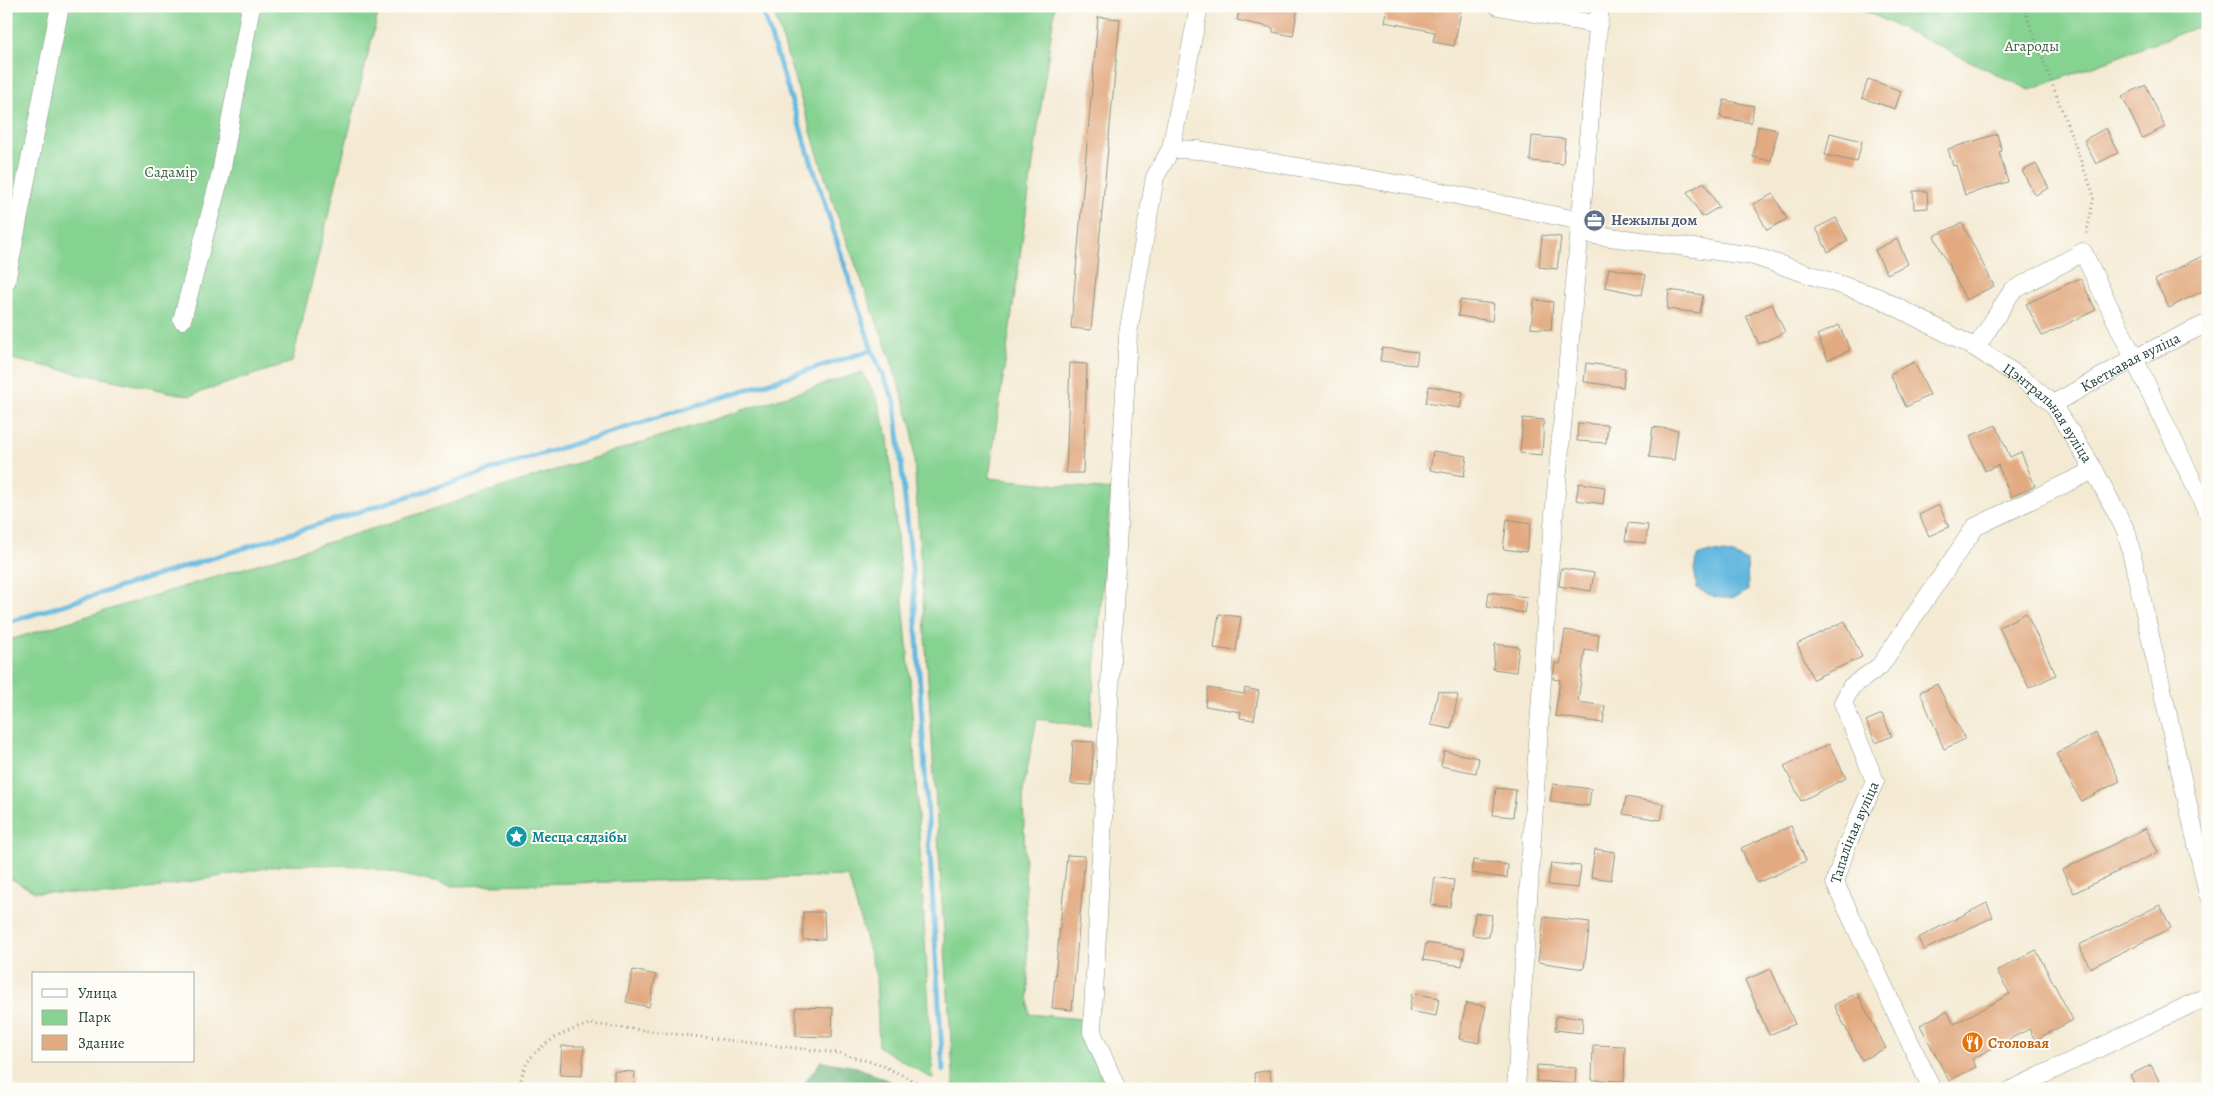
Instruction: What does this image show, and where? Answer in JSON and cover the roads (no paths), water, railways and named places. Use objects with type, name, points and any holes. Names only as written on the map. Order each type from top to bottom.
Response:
[{"type":"street","points":[[6,282],[60,6]]},
{"type":"street","points":[[182,320],[221,173],[251,6]]},
{"type":"street","points":[[1118,1089],[1092,1032],[1128,334],[1155,178],[1171,149],[1199,6]]},
{"type":"street","points":[[1498,6],[1599,25]]},
{"type":"street","points":[[1516,1089],[1549,570],[1600,6]]},
{"type":"street","name":"Цэнтральная вуліца","points":[[1171,149],[1200,150],[1432,190],[1580,227],[1754,256],[1877,297],[1976,348],[2020,377],[2053,404],[2094,470],[2126,533],[2208,894]]},
{"type":"street","points":[[1976,348],[2012,291],[2083,252],[2208,513]]},
{"type":"street","name":"Кветкавая вуліца","points":[[2053,404],[2134,358],[2208,323]]},
{"type":"street","name":"Тапаліная вуліца","points":[[1932,1089],[1835,883],[1846,847],[1876,781],[1843,703],[1851,687],[1880,666],[1975,528],[2094,470]]},
{"type":"street","points":[[2013,1089],[2208,996]]},
{"type":"water","points":[[1710,552],[1731,554],[1747,561],[1748,590],[1735,597],[1722,598],[1710,595],[1697,588],[1694,568],[1699,555]]},
{"type":"waterway","points":[[761,6],[872,350],[895,403],[914,588],[943,1071]]},
{"type":"waterway","points":[[6,623],[872,350]]},
{"type":"place","name":"Нежылы дом","points":[[1595,220]]},
{"type":"place","name":"Месца сядзібы","points":[[516,837]]},
{"type":"place","name":"Столовая","points":[[1972,1043]]},
{"type":"park label","name":"Агароды","points":[[2032,46]]},
{"type":"park label","name":"Садамір","points":[[171,172]]}]
